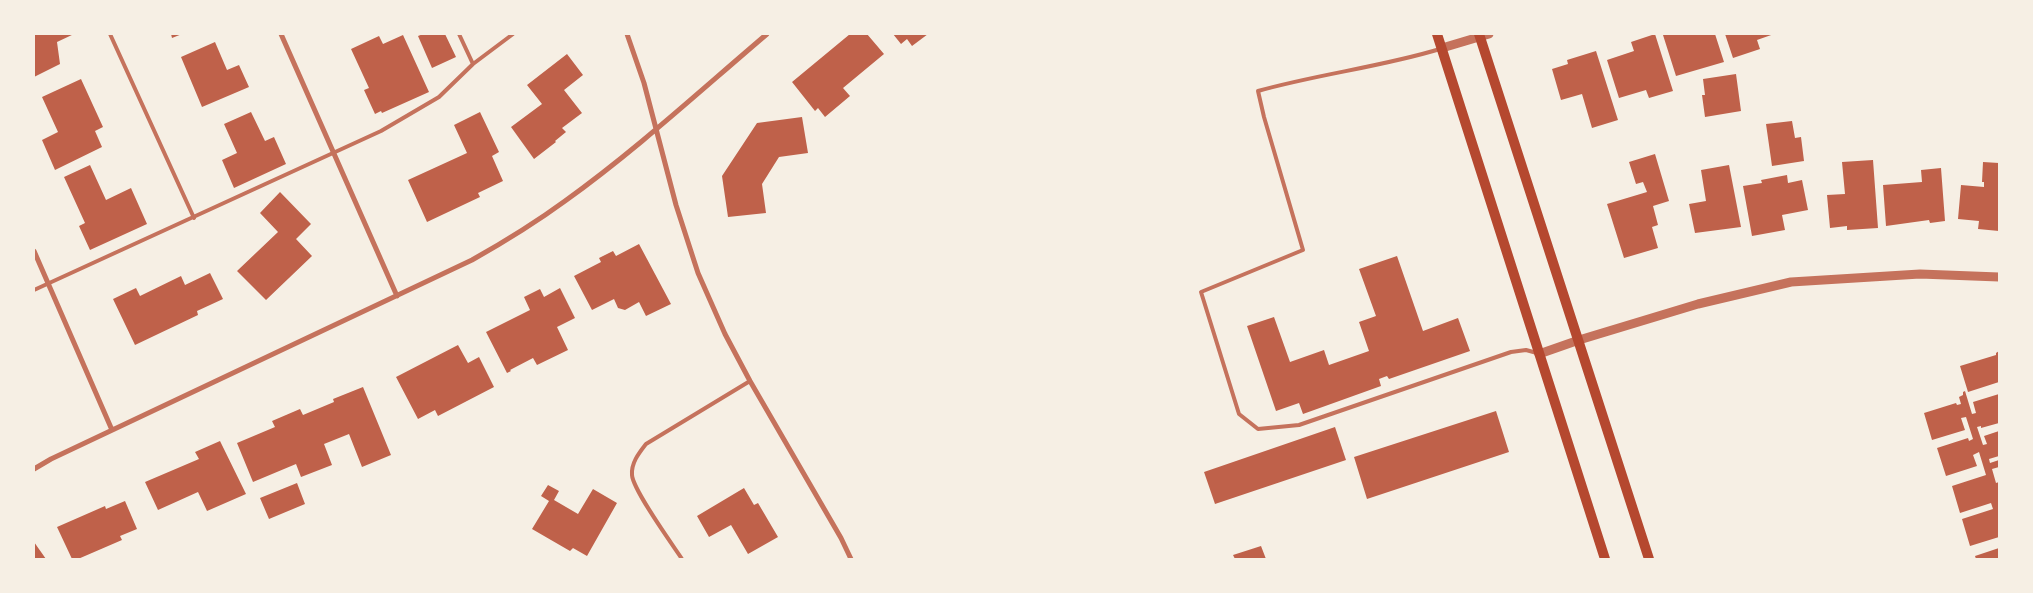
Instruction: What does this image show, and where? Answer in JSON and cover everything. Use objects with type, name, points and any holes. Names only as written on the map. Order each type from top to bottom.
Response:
[{"type":"main road","points":[[1437,34],[1605,559]]},
{"type":"main road","points":[[1483,35],[1649,559]]},
{"type":"street","points":[[281,34],[397,296]]},
{"type":"street","points":[[627,34],[644,83],[676,204],[698,273],[725,334],[750,381],[841,538],[851,559]]},
{"type":"street","points":[[34,469],[112,430],[472,260],[520,232],[566,200],[655,130],[767,34]]},
{"type":"street","points":[[1442,48],[1483,35]]},
{"type":"street","points":[[34,251],[112,430]]},
{"type":"street","points":[[1539,354],[1698,304],[1792,282],[1920,274],[1999,277]]},
{"type":"lane","points":[[110,34],[194,218]]},
{"type":"lane","points":[[459,34],[473,64]]},
{"type":"lane","points":[[34,290],[380,131],[439,97],[473,64],[513,34]]},
{"type":"lane","points":[[1442,48],[1418,56],[1284,83],[1258,91],[1303,250],[1201,292],[1239,414],[1258,429],[1299,425],[1511,352],[1526,350],[1539,354]]},
{"type":"lane","points":[[682,559],[641,497],[632,476],[635,459],[646,444],[750,381]]},
{"type":"building","points":[[34,34],[74,34],[57,42],[60,64],[34,77]]},
{"type":"building","points":[[171,34],[182,34],[172,38]]},
{"type":"building","points":[[423,34],[445,34],[456,57],[432,68],[418,36]]},
{"type":"building","points":[[850,34],[867,34],[884,54],[843,88],[850,96],[825,117],[818,108],[815,111],[792,82]]},
{"type":"building","points":[[893,34],[928,34],[912,46],[907,39],[901,44]]},
{"type":"building","points":[[1655,34],[1673,91],[1649,98],[1646,90],[1619,98],[1607,60],[1634,51],[1631,42]]},
{"type":"building","points":[[1715,34],[1724,62],[1676,76],[1663,35]]},
{"type":"building","points":[[1725,34],[1774,34],[1757,40],[1760,49],[1733,58]]},
{"type":"building","points":[[403,35],[429,92],[382,113],[381,111],[375,114],[364,90],[369,88],[351,49],[379,36],[383,44]]},
{"type":"building","points":[[215,42],[227,70],[239,65],[249,87],[202,107],[181,57]]},
{"type":"building","points":[[1596,51],[1618,120],[1592,128],[1582,94],[1561,100],[1552,69],[1568,64],[1567,60]]},
{"type":"building","points":[[567,54],[583,75],[564,90],[582,113],[562,128],[566,132],[534,159],[511,127],[542,104],[527,85]]},
{"type":"building","points":[[1736,74],[1741,111],[1705,117],[1702,95],[1705,95],[1703,79]]},
{"type":"building","points":[[81,79],[103,127],[95,131],[102,147],[55,170],[42,140],[58,132],[42,97]]},
{"type":"building","points":[[251,112],[265,141],[274,137],[286,164],[234,188],[222,160],[237,153],[224,124]]},
{"type":"building","points":[[480,112],[499,152],[492,156],[503,181],[478,193],[480,197],[427,222],[408,180],[467,153],[454,125]]},
{"type":"building","points":[[802,117],[808,153],[779,157],[762,184],[766,213],[728,217],[722,176],[757,123]]},
{"type":"building","points":[[1792,121],[1795,138],[1801,137],[1804,161],[1772,166],[1766,124]]},
{"type":"building","points":[[1655,154],[1669,201],[1653,206],[1658,225],[1652,227],[1658,248],[1624,258],[1607,204],[1647,192],[1643,182],[1636,184],[1629,162]]},
{"type":"building","points":[[1873,160],[1878,228],[1847,230],[1847,226],[1830,228],[1827,195],[1845,194],[1842,162]]},
{"type":"building","points":[[1983,162],[1999,163],[1999,231],[1978,229],[1979,221],[1958,219],[1961,185],[1984,187],[1984,182],[1982,182]]},
{"type":"building","points":[[90,165],[106,200],[131,188],[147,224],[90,250],[79,226],[85,223],[64,177]]},
{"type":"building","points":[[1729,165],[1741,227],[1695,233],[1689,204],[1706,201],[1701,170]]},
{"type":"building","points":[[1941,168],[1945,221],[1930,223],[1929,220],[1886,226],[1883,185],[1922,182],[1921,170]]},
{"type":"building","points":[[1787,175],[1788,183],[1802,180],[1808,210],[1782,215],[1785,230],[1752,236],[1743,186],[1762,183],[1761,180]]},
{"type":"building","points":[[280,192],[311,224],[296,239],[312,256],[266,300],[237,271],[278,232],[260,213]]},
{"type":"building","points":[[639,244],[671,304],[646,316],[639,302],[625,310],[618,308],[614,299],[592,310],[574,276],[601,262],[599,258],[613,251],[616,256]]},
{"type":"building","points":[[1397,256],[1423,331],[1458,318],[1470,351],[1389,379],[1387,376],[1379,379],[1381,386],[1303,414],[1299,403],[1276,411],[1247,326],[1274,317],[1290,362],[1324,350],[1329,365],[1369,351],[1359,322],[1376,316],[1359,269]]},
{"type":"building","points":[[210,273],[223,299],[197,311],[198,315],[135,345],[113,299],[136,288],[140,296],[181,276],[185,285]]},
{"type":"building","points":[[560,288],[575,318],[557,327],[568,350],[537,365],[533,358],[507,373],[486,332],[530,310],[524,297],[540,289],[544,297]]},
{"type":"building","points":[[458,345],[468,363],[479,357],[494,387],[438,416],[435,410],[418,419],[396,377]]},
{"type":"building","points":[[1999,351],[1999,382],[1968,392],[1960,366],[1996,355]]},
{"type":"building","points":[[363,387],[391,455],[362,467],[349,434],[324,444],[332,465],[301,477],[296,464],[253,482],[237,443],[275,427],[272,421],[300,409],[303,415],[334,402],[333,399]]},
{"type":"building","points":[[1965,391],[1972,414],[1976,413],[1973,402],[1999,394],[1999,423],[1981,428],[1981,426],[1977,427],[1983,445],[1987,444],[1984,436],[1999,431],[1999,456],[1989,459],[1990,463],[1999,460],[1999,467],[1992,469],[1996,483],[1999,482],[1999,537],[1970,546],[1962,519],[1993,509],[1991,503],[1960,513],[1952,486],[1986,475],[1979,452],[1973,455],[1977,466],[1946,476],[1937,448],[1968,438],[1969,441],[1973,439],[1966,417],[1961,418],[1965,430],[1932,440],[1924,413],[1956,403],[1957,405],[1961,404],[1959,397]]},
{"type":"building","points":[[1496,411],[1509,452],[1367,499],[1354,457]]},
{"type":"building","points":[[1335,427],[1346,460],[1215,504],[1204,472]]},
{"type":"building","points":[[220,441],[246,494],[207,511],[198,492],[158,510],[145,482],[199,459],[195,452]]},
{"type":"building","points":[[297,483],[305,504],[269,519],[260,498]]},
{"type":"building","points":[[548,485],[559,491],[554,500],[578,514],[593,489],[617,503],[587,556],[573,548],[570,551],[532,529],[549,501],[541,496]]},
{"type":"building","points":[[744,488],[754,505],[758,503],[778,537],[748,554],[731,525],[709,537],[697,516]]},
{"type":"building","points":[[125,501],[137,529],[120,536],[122,540],[78,559],[72,559],[57,527],[105,506],[106,509]]},
{"type":"building","points":[[34,542],[46,559],[34,559]]},
{"type":"building","points":[[1261,546],[1266,559],[1235,559],[1233,555]]},
{"type":"building","points":[[1999,548],[1999,559],[1976,559],[1975,556]]}]
